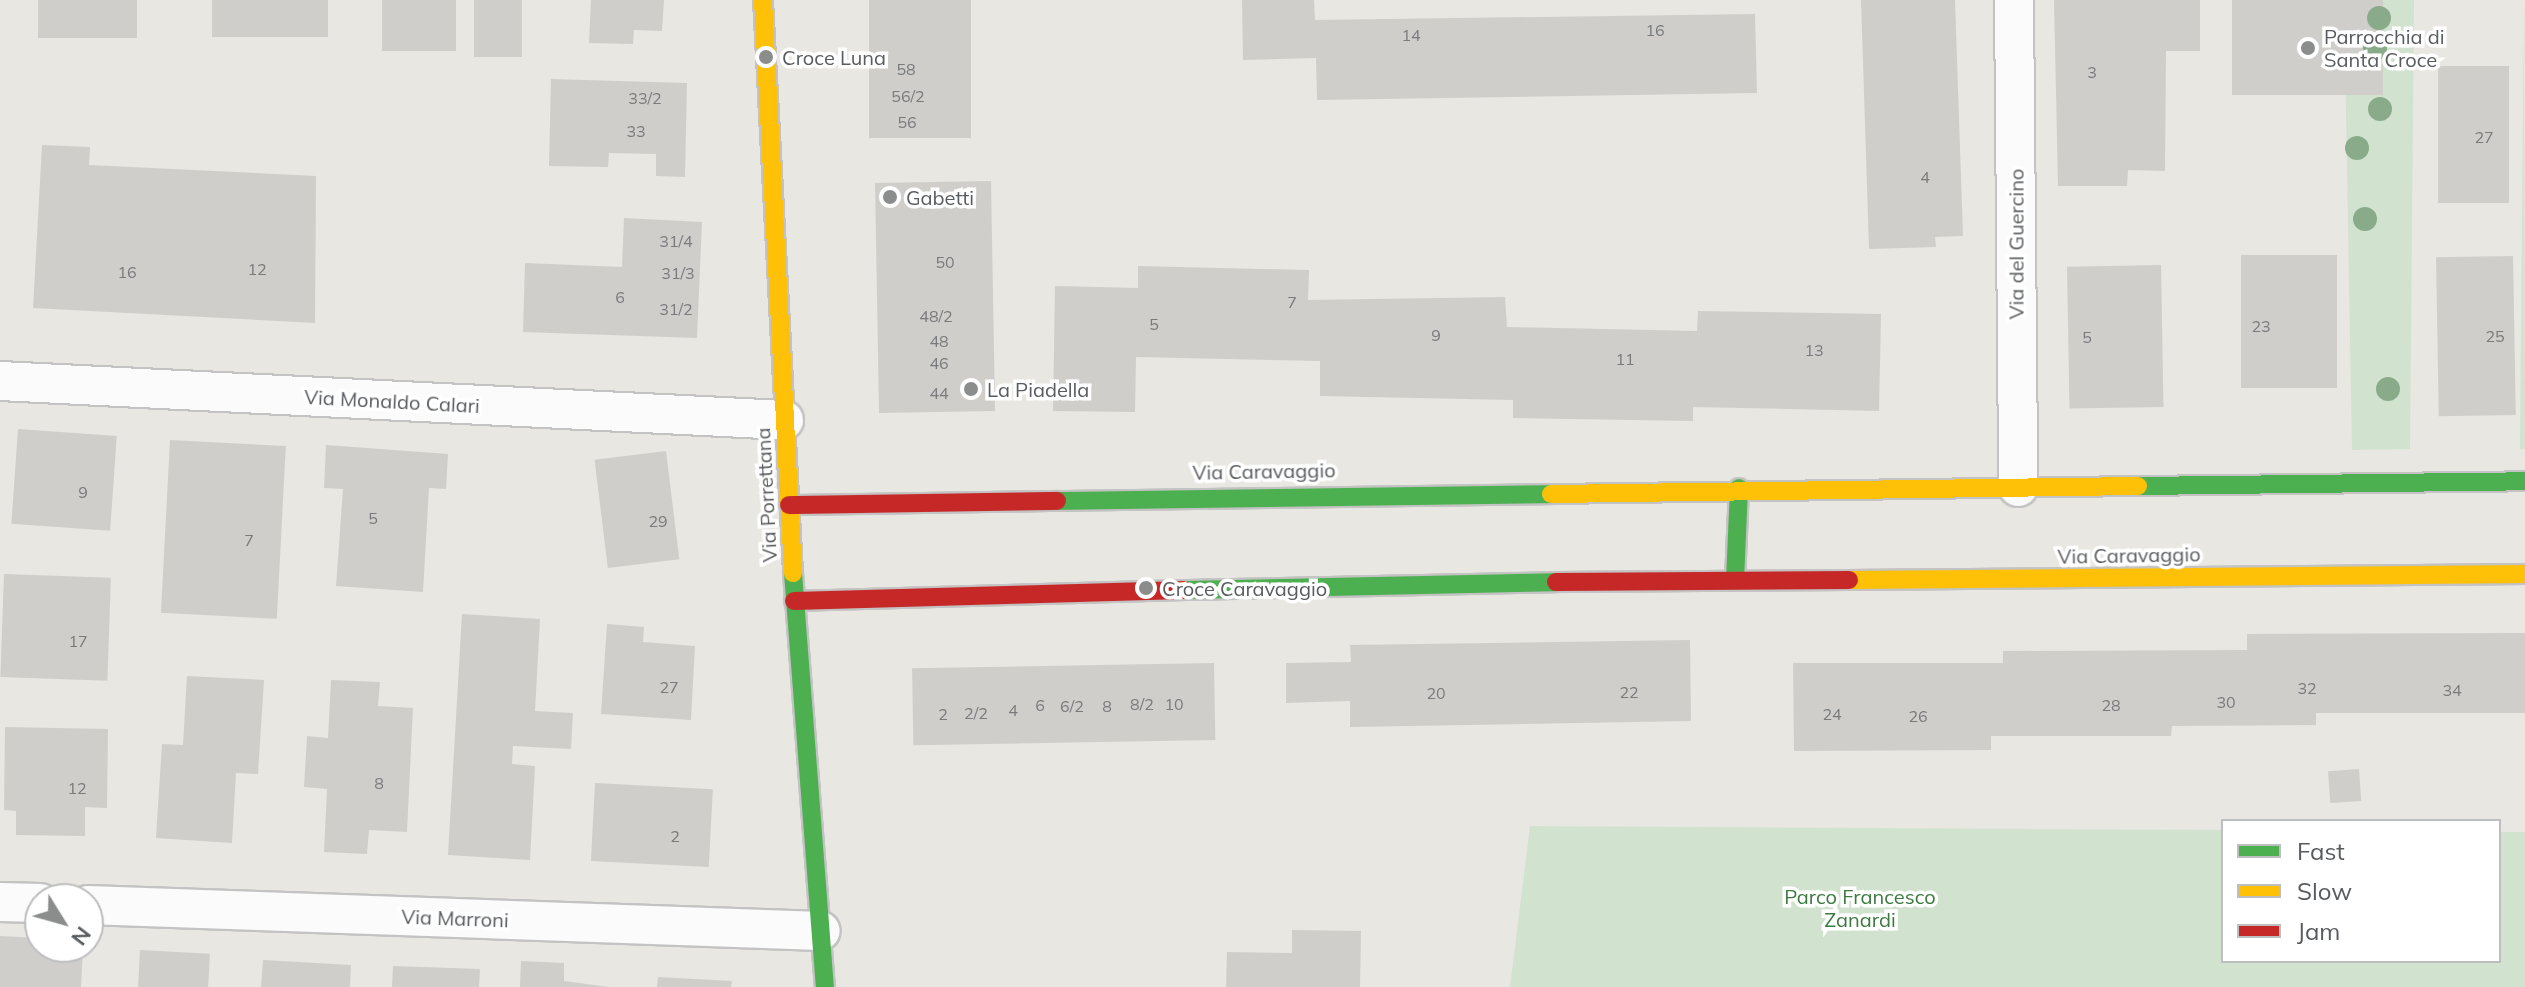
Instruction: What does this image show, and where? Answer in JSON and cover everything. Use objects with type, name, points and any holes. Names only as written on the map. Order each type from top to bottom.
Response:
[{"type":"main road","name":"Via Porrettana","points":[[763,0],[794,601],[825,987]]},
{"type":"main road","name":"Via Caravaggio","points":[[789,505],[1739,488],[2525,481]]},
{"type":"main road","points":[[1735,580],[1739,488]]},
{"type":"main road","name":"Via Caravaggio","points":[[794,601],[1146,588],[2525,574]]},
{"type":"street","name":"Via del Guercino","points":[[2014,0],[2018,487]]},
{"type":"street","name":"Via Monaldo Calari","points":[[0,381],[784,420]]},
{"type":"street","points":[[0,902],[24,903]]},
{"type":"street","name":"Via Marroni","points":[[104,906],[821,931]]},
{"type":"green space","points":[[2344,0],[2414,0],[2410,449],[2352,450]]},
{"type":"green space","points":[[2524,0],[2525,449],[2520,449]]},
{"type":"green space","name":"Parco Francesco Zanardi","points":[[1530,826],[2221,830],[2221,963],[2501,963],[2501,832],[2525,832],[2525,987],[1510,987]]},
{"type":"building","points":[[38,0],[137,0],[137,38],[38,38]]},
{"type":"building","points":[[212,0],[328,0],[328,37],[212,37]]},
{"type":"building","points":[[382,0],[456,0],[456,51],[382,51]]},
{"type":"building","points":[[474,0],[522,0],[522,57],[474,57]]},
{"type":"building","points":[[591,0],[664,0],[662,31],[634,30],[633,44],[589,43]]},
{"type":"building","points":[[869,0],[971,0],[971,138],[869,138]]},
{"type":"building","points":[[1242,0],[1314,0],[1315,20],[1755,14],[1757,93],[1317,100],[1316,58],[1243,60]]},
{"type":"building","points":[[1861,0],[1955,0],[1963,236],[1935,237],[1936,247],[1869,249]]},
{"type":"building","points":[[2054,0],[2200,0],[2200,51],[2166,51],[2165,171],[2128,170],[2127,186],[2058,186]]},
{"type":"building","name":"Parrocchia di Santa Croce","points":[[2232,0],[2383,0],[2383,95],[2232,95]]},
{"type":"building","points":[[2438,66],[2509,66],[2509,203],[2438,203]]},
{"type":"building","points":[[551,79],[687,83],[685,177],[656,176],[656,154],[609,153],[608,167],[549,166]]},
{"type":"building","points":[[42,145],[90,147],[89,165],[316,176],[315,323],[33,308]]},
{"type":"building","points":[[991,181],[995,411],[879,413],[875,183]]},
{"type":"building","points":[[624,218],[702,222],[697,338],[523,332],[525,263],[622,267]]},
{"type":"building","points":[[2241,255],[2337,255],[2337,388],[2241,388]]},
{"type":"building","points":[[2513,256],[2516,415],[2439,416],[2436,257]]},
{"type":"building","points":[[2161,265],[2163,407],[2069,409],[2067,267]]},
{"type":"building","points":[[1138,266],[1309,270],[1308,300],[1505,297],[1507,327],[1697,331],[1698,311],[1881,314],[1879,411],[1693,407],[1693,421],[1513,418],[1513,400],[1320,396],[1320,361],[1136,357],[1135,412],[1053,411],[1055,286],[1138,288]]},
{"type":"building","points":[[18,429],[117,436],[110,531],[11,524]]},
{"type":"building","points":[[170,440],[286,446],[277,619],[161,613]]},
{"type":"building","points":[[326,445],[448,454],[446,489],[429,488],[423,592],[336,586],[343,489],[324,488]]},
{"type":"building","points":[[666,451],[679,559],[608,568],[595,460]]},
{"type":"building","points":[[4,574],[111,578],[107,681],[0,677]]},
{"type":"building","points":[[462,614],[540,619],[535,711],[573,713],[571,749],[513,746],[512,764],[535,766],[530,860],[448,855]]},
{"type":"building","points":[[607,624],[644,627],[643,642],[695,646],[691,720],[601,714]]},
{"type":"building","points":[[2525,633],[2525,713],[2316,713],[2316,725],[2172,726],[2171,736],[1991,736],[1991,750],[1794,751],[1793,663],[2003,663],[2003,651],[2247,650],[2247,634]]},
{"type":"building","points":[[1690,640],[1691,721],[1350,727],[1350,701],[1286,703],[1286,663],[1351,662],[1350,645]]},
{"type":"building","points":[[1214,663],[1215,740],[913,745],[912,668]]},
{"type":"building","points":[[187,676],[264,680],[258,774],[236,773],[232,843],[156,838],[162,744],[183,745]]},
{"type":"building","points":[[331,680],[380,682],[378,706],[413,708],[407,832],[369,830],[367,854],[324,852],[327,789],[304,787],[307,736],[328,738]]},
{"type":"building","points":[[5,727],[108,729],[107,808],[85,807],[85,836],[16,835],[16,811],[4,810]]},
{"type":"building","points":[[2359,769],[2361,801],[2330,803],[2328,771]]},
{"type":"building","points":[[595,783],[713,789],[709,867],[591,861]]},
{"type":"building","points":[[1292,930],[1361,931],[1360,987],[1226,987],[1227,952],[1292,953]]},
{"type":"building","points":[[0,936],[24,937],[24,963],[82,963],[81,987],[0,987]]},
{"type":"building","points":[[140,950],[210,954],[208,987],[138,987]]},
{"type":"building","points":[[263,960],[351,965],[350,987],[261,987]]},
{"type":"building","points":[[521,961],[564,963],[564,981],[609,987],[520,987]]},
{"type":"building","points":[[393,966],[480,969],[479,987],[392,987]]},
{"type":"building","points":[[658,977],[732,981],[731,987],[657,987]]},
{"type":"traffic: fast","points":[[2138,486],[2525,481]]},
{"type":"traffic: fast","points":[[1735,580],[1739,488]]},
{"type":"traffic: fast","points":[[1057,501],[1551,494]]},
{"type":"traffic: fast","points":[[793,573],[825,987]]},
{"type":"traffic: fast","points":[[1184,590],[1556,582]]},
{"type":"traffic: slow","points":[[763,0],[793,573]]},
{"type":"traffic: slow","points":[[1551,494],[2138,486]]},
{"type":"traffic: slow","points":[[1849,580],[2525,574]]},
{"type":"traffic: jam","points":[[789,505],[1057,501]]},
{"type":"traffic: jam","points":[[1556,582],[1849,580]]},
{"type":"traffic: jam","points":[[794,601],[1184,590]]},
{"type":"place","name":"Parrocchia di Santa Croce","points":[[2308,48]]},
{"type":"place","name":"Croce Luna","points":[[766,57]]},
{"type":"place","name":"Gabetti","points":[[890,197]]},
{"type":"place","name":"La Piadella","points":[[971,389]]},
{"type":"place","name":"Croce Caravaggio","points":[[1146,588]]}]
